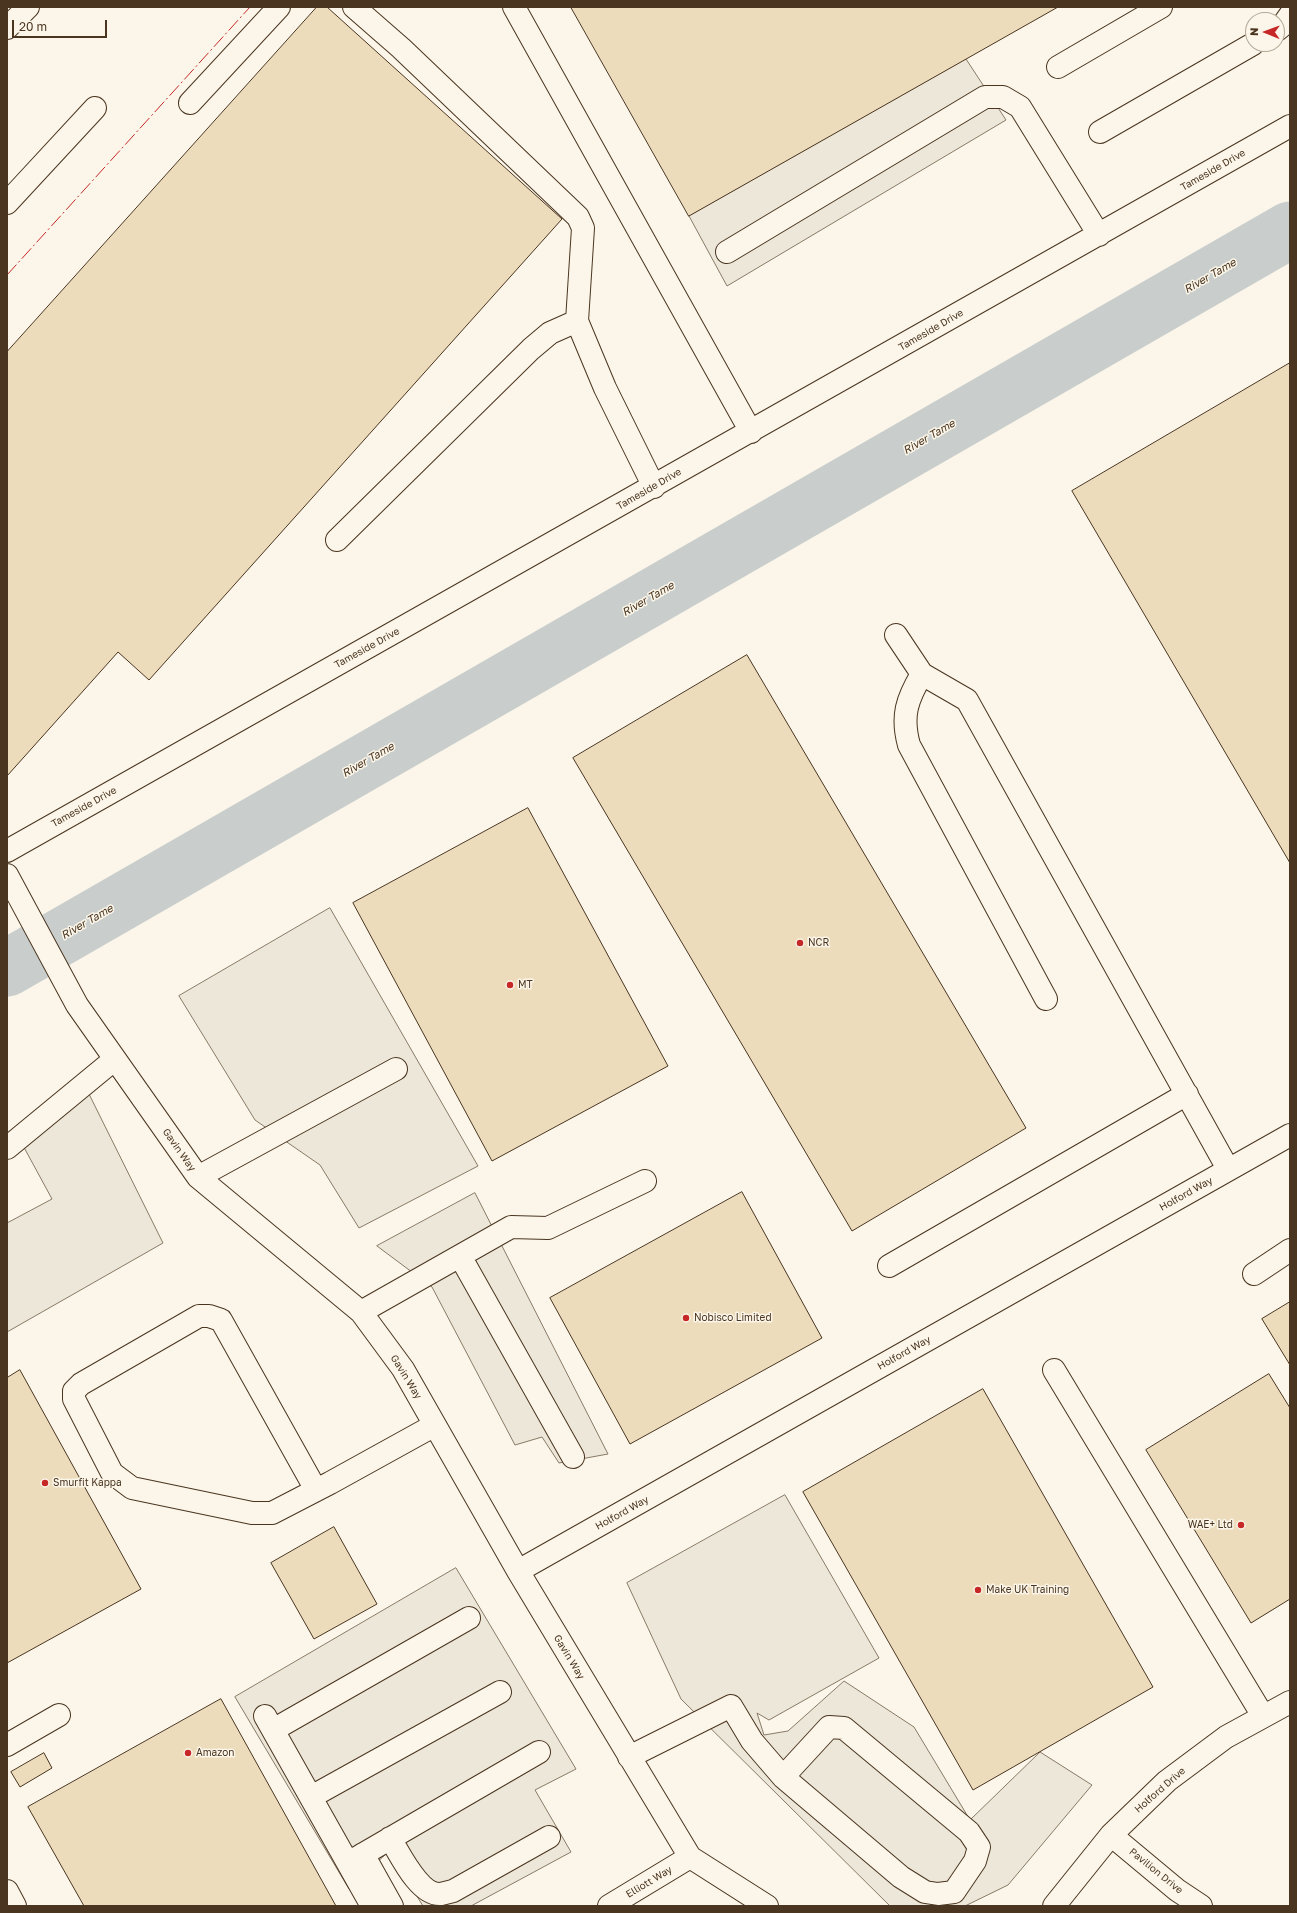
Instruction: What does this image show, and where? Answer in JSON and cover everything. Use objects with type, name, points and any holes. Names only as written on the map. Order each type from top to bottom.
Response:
[{"type":"main road","points":[[7,28],[28,7]]},
{"type":"main road","points":[[190,103],[279,7]]},
{"type":"main road","points":[[354,7],[401,48],[578,217],[583,228],[577,321],[605,388],[654,487]]},
{"type":"main road","points":[[514,7],[751,432]]},
{"type":"main road","points":[[1058,67],[1161,7]]},
{"type":"main road","points":[[1100,132],[1245,49]]},
{"type":"main road","points":[[727,252],[985,97],[1003,97],[1020,107],[1099,235]]},
{"type":"main road","points":[[7,202],[95,108]]},
{"type":"main road","name":"Tameside Drive","points":[[7,851],[654,487],[1290,126]]},
{"type":"main road","points":[[337,540],[530,350],[550,333],[577,321]]},
{"type":"main road","points":[[896,635],[922,674],[967,700],[1228,1170]]},
{"type":"main road","points":[[922,674],[910,694],[906,713],[905,730],[909,745],[1046,999]]},
{"type":"main road","name":"Gavin Way","points":[[9,879],[77,1005],[198,1177],[361,1312],[403,1369],[518,1572],[690,1857],[767,1906]]},
{"type":"main road","points":[[7,1148],[115,1059]]},
{"type":"main road","points":[[198,1177],[396,1069]]},
{"type":"main road","points":[[889,1266],[1187,1094]]},
{"type":"main road","name":"Holford Way","points":[[518,1572],[1290,1135]]},
{"type":"main road","points":[[361,1312],[512,1228],[548,1228],[645,1181]]},
{"type":"main road","points":[[1254,1274],[1290,1250]]},
{"type":"main road","points":[[460,1256],[573,1457]]},
{"type":"main road","points":[[316,1490],[221,1320],[209,1316],[199,1316],[81,1384],[74,1391],[74,1399],[112,1472],[132,1488],[252,1514],[272,1513],[316,1490],[435,1425]]},
{"type":"main road","points":[[1054,1370],[1264,1716]]},
{"type":"main road","points":[[392,1906],[311,1797],[269,1723],[469,1618]]},
{"type":"main road","points":[[311,1797],[500,1692]]},
{"type":"main road","name":"Holford Drive","points":[[1054,1906],[1111,1835],[1167,1782],[1226,1737],[1290,1702]]},
{"type":"main road","points":[[629,1756],[731,1706],[752,1741],[783,1777],[901,1877],[925,1892],[938,1894],[954,1892],[975,1861],[978,1847],[969,1832],[844,1728],[829,1727],[783,1777]]},
{"type":"main road","points":[[7,1745],[58,1715]]},
{"type":"main road","points":[[355,1858],[539,1752]]},
{"type":"main road","name":"Pavilion Drive","points":[[1111,1835],[1177,1890],[1201,1906]]},
{"type":"main road","points":[[390,1838],[419,1884],[428,1891],[440,1894],[453,1891],[549,1837]]},
{"type":"main road","name":"Elliott Way","points":[[609,1906],[690,1857]]},
{"type":"main road","points":[[355,1858],[372,1906]]},
{"type":"main road","points":[[7,1891],[15,1906]]},
{"type":"shaded area","points":[[966,59],[1006,120],[727,286],[689,216]]},
{"type":"shaded area","points":[[330,908],[478,1166],[359,1228],[320,1165],[255,1120],[179,996]]},
{"type":"shaded area","points":[[86,1088],[163,1243],[7,1332],[7,1223],[52,1199],[14,1129]]},
{"type":"shaded area","points":[[475,1193],[608,1454],[559,1463],[542,1437],[515,1445],[432,1287],[377,1246]]},
{"type":"shaded area","points":[[785,1495],[879,1658],[769,1720],[757,1713],[764,1735],[788,1731],[844,1681],[914,1727],[970,1820],[1040,1752],[1092,1785],[1008,1885],[965,1906],[890,1906],[681,1699],[627,1583]]},
{"type":"shaded area","points":[[456,1568],[576,1769],[535,1790],[571,1852],[471,1906],[423,1906],[389,1851],[349,1889],[235,1697]]},
{"type":"building","points":[[317,7],[327,7],[562,219],[149,680],[118,652],[7,776],[7,352]]},
{"type":"building","points":[[571,7],[1058,7],[689,216]]},
{"type":"building","points":[[1290,363],[1290,863],[1072,491]]},
{"type":"building","name":"NCR","points":[[747,655],[1026,1128],[852,1231],[573,758]]},
{"type":"building","name":"MT","points":[[528,808],[668,1066],[492,1161],[353,903]]},
{"type":"building","name":"Nobisco Limited","points":[[742,1192],[822,1338],[630,1444],[550,1298]]},
{"type":"building","points":[[1290,1302],[1290,1365],[1262,1319]]},
{"type":"building","name":"Smurfit Kappa","points":[[20,1370],[141,1589],[7,1663],[7,1378]]},
{"type":"building","name":"WAE+ Ltd","points":[[1269,1374],[1290,1408],[1290,1599],[1251,1623],[1146,1450]]},
{"type":"building","name":"Make UK Training","points":[[983,1389],[1153,1687],[973,1790],[803,1492]]},
{"type":"building","points":[[334,1527],[377,1604],[314,1639],[271,1563]]},
{"type":"building","name":"Amazon","points":[[221,1699],[336,1906],[84,1906],[28,1807]]},
{"type":"building","points":[[44,1753],[52,1768],[20,1787],[11,1772]]},
{"type":"waterway","name":"River Tame","points":[[7,968],[1290,230]]},
{"type":"power","points":[[7,275],[250,7]]},
{"type":"place","name":"NCR","points":[[800,943]]},
{"type":"place","name":"MT","points":[[510,985]]},
{"type":"place","name":"Nobisco Limited","points":[[686,1318]]},
{"type":"place","name":"Smurfit Kappa","points":[[45,1483]]},
{"type":"place","name":"WAE+ Ltd","points":[[1241,1525]]},
{"type":"place","name":"Make UK Training","points":[[978,1590]]},
{"type":"place","name":"Amazon","points":[[188,1753]]}]
